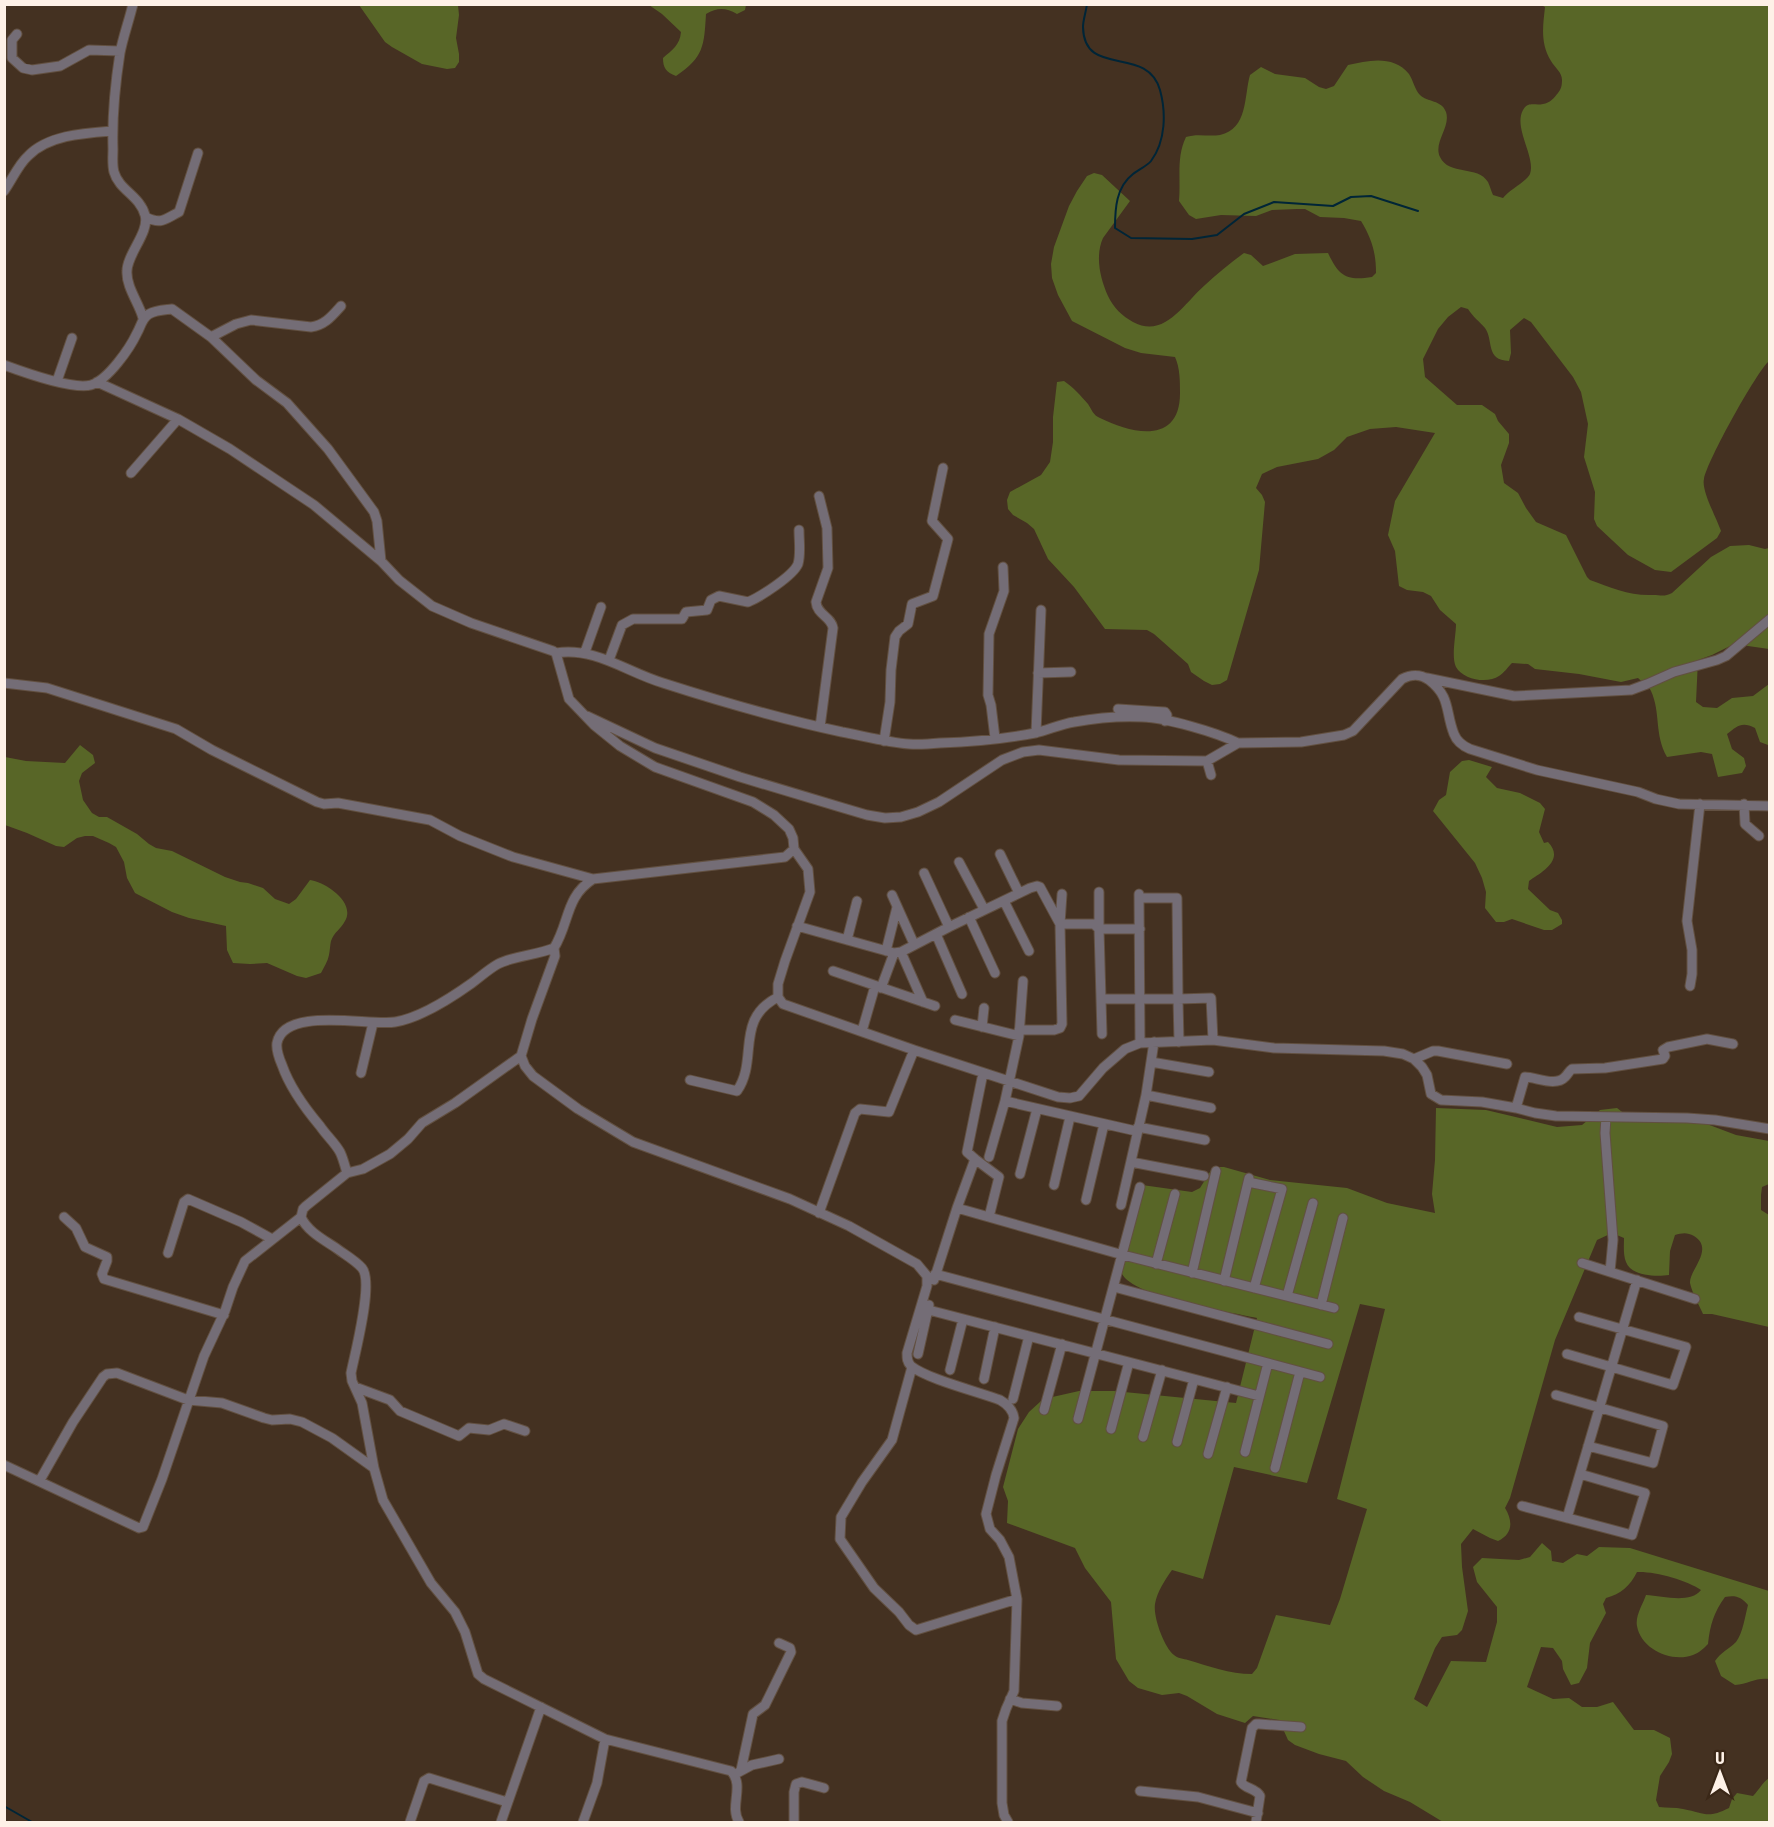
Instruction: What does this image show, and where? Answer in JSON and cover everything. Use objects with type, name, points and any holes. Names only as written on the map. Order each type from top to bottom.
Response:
[{"type":"street","points":[[4,365],[57,381],[79,386],[90,385],[98,382],[122,359],[138,333],[143,318],[129,284],[126,270],[144,230],[146,217],[135,196],[120,184],[113,171],[112,130],[120,51],[133,4]]},
{"type":"street","points":[[17,34],[12,40],[12,56],[25,69],[60,66],[89,50],[120,51]]},
{"type":"street","points":[[4,191],[27,156],[41,147],[80,133],[112,130]]},
{"type":"street","points":[[146,217],[155,222],[162,221],[178,212],[198,153]]},
{"type":"street","points":[[211,337],[236,324],[251,321],[316,326],[324,324],[341,306]]},
{"type":"street","points":[[143,318],[156,310],[172,309],[211,337],[256,380],[287,403],[328,449],[374,512],[381,561]]},
{"type":"street","points":[[57,381],[72,338]]},
{"type":"street","points":[[98,382],[178,418],[230,449],[314,505],[432,606],[471,623],[548,648],[556,653],[585,652],[655,681],[752,711],[911,745],[1036,733],[1073,722],[1165,712],[1166,721],[1223,736],[1238,743],[1301,742],[1348,734],[1402,679],[1410,675],[1440,679],[1514,696],[1631,690],[1674,672],[1726,656],[1770,619]]},
{"type":"street","points":[[132,473],[178,418]]},
{"type":"street","points":[[884,741],[890,702],[891,664],[895,637],[908,624],[912,604],[933,596],[948,538],[932,521],[942,468]]},
{"type":"street","points":[[819,496],[827,528],[828,568],[816,606],[832,622],[833,628],[820,727]]},
{"type":"street","points":[[609,660],[622,625],[626,621],[682,619],[686,612],[707,610],[711,600],[719,596],[748,602],[768,590],[797,567],[799,530]]},
{"type":"street","points":[[994,738],[988,695],[989,634],[1004,591],[1003,567]]},
{"type":"street","points":[[585,652],[601,607]]},
{"type":"street","points":[[1036,733],[1041,610]]},
{"type":"street","points":[[556,653],[569,699],[594,725],[620,746],[655,767],[753,802],[774,815],[789,829],[794,849],[808,869],[810,882],[810,892],[778,984],[778,997],[783,1004],[792,1008],[1058,1097],[1078,1096],[1115,1056],[1140,1043],[1213,1040],[1274,1048],[1384,1051],[1403,1054],[1414,1059],[1422,1067],[1427,1075],[1431,1094],[1441,1100],[1482,1102],[1556,1116],[1706,1119],[1770,1129]]},
{"type":"street","points":[[1038,673],[1071,672]]},
{"type":"street","points":[[1424,677],[1443,693],[1454,734],[1463,746],[1500,760],[1638,792],[1679,804],[1770,806]]},
{"type":"street","points":[[4,683],[47,688],[176,729],[212,750],[317,802],[338,803],[430,820],[460,836],[513,857],[593,879],[779,858],[785,857],[794,849]]},
{"type":"street","points":[[1118,708],[1143,713]]},
{"type":"street","points":[[585,715],[655,748],[740,777],[867,815],[885,818],[901,817],[918,812],[939,802],[1002,760],[1023,752],[1039,750],[1119,760],[1208,761],[1238,743]]},
{"type":"street","points":[[1208,761],[1211,775]]},
{"type":"street","points":[[1690,986],[1692,950],[1687,921],[1700,804]]},
{"type":"street","points":[[1744,804],[1745,825],[1759,836]]},
{"type":"street","points":[[1000,854],[1019,893]]},
{"type":"street","points":[[959,862],[984,909]]},
{"type":"street","points":[[924,873],[949,927]]},
{"type":"street","points":[[4,1465],[141,1528],[162,1479],[204,1356],[224,1315],[245,1261],[301,1217],[306,1206],[347,1173],[363,1169],[390,1154],[422,1123],[455,1103],[520,1056],[555,956],[554,948],[575,896],[582,886],[593,879]]},
{"type":"street","points":[[797,926],[894,952],[1037,886],[1043,890],[1060,924]]},
{"type":"street","points":[[1099,892],[1102,1034]]},
{"type":"street","points":[[955,1020],[1019,1033],[1060,1028],[1062,1024],[1060,924],[1062,894]]},
{"type":"street","points":[[892,895],[914,944]]},
{"type":"street","points":[[1140,1043],[1139,896],[1178,898],[1179,1042]]},
{"type":"street","points":[[847,940],[857,901]]},
{"type":"street","points":[[1004,901],[1029,951]]},
{"type":"street","points":[[862,1031],[894,952],[897,907]]},
{"type":"street","points":[[969,917],[995,973]]},
{"type":"street","points":[[1060,924],[1094,924],[1099,929],[1140,929]]},
{"type":"street","points":[[936,934],[962,994]]},
{"type":"street","points":[[347,1173],[339,1150],[289,1084],[278,1054],[277,1043],[281,1034],[296,1022],[308,1020],[373,1023],[408,1019],[463,989],[498,964],[554,948]]},
{"type":"street","points":[[894,952],[923,1002]]},
{"type":"street","points":[[833,971],[935,1006]]},
{"type":"street","points":[[989,1156],[1005,1101],[1019,1033],[1023,981]]},
{"type":"street","points":[[690,1080],[733,1091],[739,1089],[751,1026],[767,1002],[778,997]]},
{"type":"street","points":[[1101,999],[1211,998],[1213,1040]]},
{"type":"street","points":[[982,1027],[984,1008]]},
{"type":"street","points":[[361,1073],[373,1023]]},
{"type":"street","points":[[1516,1108],[1525,1077],[1556,1082],[1572,1069],[1605,1068],[1663,1059],[1665,1056],[1663,1050],[1668,1047],[1707,1039],[1733,1044]]},
{"type":"street","points":[[1121,1204],[1146,1095],[1154,1042]]},
{"type":"street","points":[[819,1212],[855,1113],[860,1109],[889,1112],[914,1050]]},
{"type":"street","points":[[1414,1059],[1438,1051],[1507,1064]]},
{"type":"street","points":[[520,1056],[533,1076],[578,1109],[633,1142],[790,1199],[849,1226],[917,1264],[924,1271],[927,1280],[918,1354]]},
{"type":"street","points":[[1151,1062],[1209,1072]]},
{"type":"street","points":[[983,1073],[967,1152],[999,1177],[989,1217]]},
{"type":"street","points":[[1146,1095],[1211,1108]]},
{"type":"street","points":[[1005,1101],[1104,1124],[1205,1140]]},
{"type":"street","points":[[1020,1174],[1036,1109]]},
{"type":"street","points":[[1054,1185],[1070,1117]]},
{"type":"street","points":[[1606,1117],[1605,1133],[1608,1148],[1613,1240],[1610,1272]]},
{"type":"street","points":[[1086,1200],[1104,1124]]},
{"type":"street","points":[[975,1159],[907,1353],[908,1362],[912,1367],[933,1377],[1000,1400],[1013,1413],[1014,1418],[986,1514],[990,1529],[1000,1540],[1009,1557],[1017,1599],[1014,1691],[1002,1721],[1002,1803],[1008,1822]]},
{"type":"street","points":[[1131,1162],[1204,1176]]},
{"type":"street","points":[[1192,1273],[1216,1172]]},
{"type":"street","points":[[1224,1281],[1249,1180],[1282,1189],[1254,1288]]},
{"type":"street","points":[[1078,1419],[1140,1187]]},
{"type":"street","points":[[1156,1264],[1175,1194]]},
{"type":"street","points":[[168,1253],[184,1202],[188,1199],[241,1222],[272,1239]]},
{"type":"street","points":[[1287,1296],[1313,1203]]},
{"type":"street","points":[[957,1208],[1156,1264],[1334,1308]]},
{"type":"street","points":[[64,1217],[76,1228],[85,1246],[106,1257],[107,1261],[102,1274],[104,1279],[224,1315]]},
{"type":"street","points":[[301,1217],[304,1223],[319,1236],[362,1267],[367,1278],[366,1297],[351,1373],[352,1381],[362,1403],[374,1468],[385,1504],[431,1583],[455,1612],[465,1632],[478,1674],[605,1739],[738,1772],[779,1759]]},
{"type":"street","points":[[1321,1305],[1343,1218]]},
{"type":"street","points":[[1582,1263],[1695,1299]]},
{"type":"street","points":[[935,1274],[1320,1377]]},
{"type":"street","points":[[1567,1518],[1637,1280]]},
{"type":"street","points":[[1114,1287],[1328,1344]]},
{"type":"street","points":[[924,1309],[1259,1396]]},
{"type":"street","points":[[1567,1354],[1673,1385],[1686,1347],[1579,1317]]},
{"type":"street","points":[[950,1370],[963,1319]]},
{"type":"street","points":[[984,1379],[995,1327]]},
{"type":"street","points":[[1013,1399],[1029,1336]]},
{"type":"street","points":[[1044,1410],[1062,1344]]},
{"type":"street","points":[[1111,1429],[1129,1362]]},
{"type":"street","points":[[1245,1452],[1268,1363]]},
{"type":"street","points":[[912,1367],[892,1440],[862,1482],[841,1517],[840,1539],[874,1588],[916,1630],[1017,1599]]},
{"type":"street","points":[[1143,1437],[1161,1370]]},
{"type":"street","points":[[1275,1468],[1300,1372]]},
{"type":"street","points":[[40,1480],[73,1422],[103,1377],[117,1373],[188,1400],[222,1403],[272,1420],[290,1419],[302,1422],[332,1438],[374,1468]]},
{"type":"street","points":[[1177,1442],[1194,1379]]},
{"type":"street","points":[[355,1387],[390,1400],[400,1411],[459,1436],[469,1428],[489,1430],[504,1424],[525,1431]]},
{"type":"street","points":[[1208,1455],[1227,1387]]},
{"type":"street","points":[[1556,1395],[1664,1426],[1653,1464],[1588,1446]]},
{"type":"street","points":[[1522,1506],[1632,1535],[1645,1493],[1580,1474]]},
{"type":"street","points":[[739,1822],[735,1813],[738,1772],[753,1714],[764,1707],[792,1650],[778,1643]]},
{"type":"street","points":[[1010,1699],[1022,1703],[1057,1706]]},
{"type":"street","points":[[501,1822],[541,1707]]},
{"type":"street","points":[[1140,1791],[1198,1797],[1257,1818],[1259,1793],[1241,1782],[1252,1728],[1256,1724],[1301,1727]]},
{"type":"street","points":[[583,1822],[597,1783],[605,1739]]},
{"type":"street","points":[[410,1822],[424,1781],[429,1778],[507,1803]]},
{"type":"street","points":[[794,1822],[796,1784],[802,1782],[824,1788]]},
{"type":"green space","points":[[359,5],[458,5],[456,38],[459,62],[455,68],[447,69],[422,64],[392,47],[385,42]]},
{"type":"green space","points":[[649,5],[746,5],[745,10],[737,14],[722,9],[706,14],[701,50],[692,63],[676,76],[666,69],[663,58],[677,44],[681,32]]},
{"type":"green space","points":[[1541,5],[1769,5],[1769,361],[1754,381],[1733,417],[1704,479],[1707,497],[1721,531],[1717,538],[1671,572],[1655,570],[1628,555],[1597,526],[1594,519],[1595,492],[1584,457],[1588,424],[1581,392],[1573,377],[1531,322],[1524,318],[1510,330],[1509,361],[1501,360],[1493,354],[1485,328],[1468,309],[1461,307],[1438,329],[1423,359],[1425,377],[1457,405],[1482,405],[1495,414],[1509,434],[1509,443],[1501,465],[1504,483],[1518,493],[1536,522],[1566,535],[1590,580],[1628,593],[1662,596],[1672,593],[1711,557],[1730,546],[1749,545],[1769,548],[1769,649],[1734,644],[1698,660],[1696,702],[1703,707],[1717,708],[1732,698],[1753,696],[1769,684],[1770,740],[1768,745],[1760,742],[1755,728],[1747,725],[1737,727],[1727,734],[1732,749],[1744,758],[1746,766],[1742,773],[1718,777],[1712,754],[1701,752],[1667,757],[1660,740],[1654,699],[1650,689],[1638,678],[1621,682],[1535,669],[1528,664],[1512,663],[1501,675],[1489,680],[1470,678],[1459,671],[1454,658],[1456,624],[1440,610],[1431,596],[1399,586],[1395,551],[1388,535],[1395,501],[1435,433],[1396,427],[1370,429],[1347,437],[1334,450],[1318,459],[1277,467],[1262,474],[1256,488],[1265,502],[1259,570],[1227,680],[1220,684],[1212,685],[1191,672],[1188,664],[1147,630],[1105,629],[1074,587],[1048,559],[1034,529],[1008,509],[1007,500],[1010,492],[1041,475],[1050,462],[1057,382],[1064,381],[1071,386],[1098,417],[1126,428],[1152,431],[1163,428],[1172,421],[1178,410],[1180,379],[1175,357],[1141,353],[1125,348],[1072,321],[1058,295],[1052,278],[1051,264],[1054,247],[1069,206],[1087,176],[1094,173],[1102,175],[1130,201],[1103,238],[1099,260],[1103,282],[1110,300],[1125,317],[1144,326],[1155,326],[1173,317],[1197,292],[1244,253],[1251,255],[1263,266],[1295,254],[1328,253],[1344,275],[1356,278],[1372,277],[1376,273],[1374,253],[1371,240],[1361,221],[1320,217],[1305,209],[1272,210],[1256,216],[1221,215],[1196,219],[1189,215],[1179,201],[1180,160],[1186,137],[1220,135],[1236,126],[1243,111],[1250,75],[1261,67],[1275,74],[1305,78],[1326,89],[1334,86],[1348,65],[1389,61],[1409,74],[1420,95],[1444,108],[1447,118],[1438,151],[1444,163],[1450,167],[1478,174],[1488,182],[1493,195],[1503,198],[1530,174],[1530,159],[1521,125],[1523,110],[1529,105],[1550,101],[1562,86],[1561,75],[1545,48],[1543,34],[1545,7]]},
{"type":"green space","points":[[80,745],[93,755],[95,763],[82,773],[79,781],[83,800],[92,813],[99,817],[107,817],[156,848],[172,851],[225,877],[263,888],[275,899],[289,904],[296,899],[310,880],[337,894],[343,900],[347,914],[345,921],[332,938],[328,957],[321,973],[306,978],[267,963],[233,963],[227,950],[226,926],[172,912],[135,893],[116,847],[93,836],[77,838],[64,847],[56,846],[5,825],[5,757],[26,761],[65,763]]},
{"type":"green space","points":[[1469,760],[1492,767],[1486,777],[1497,788],[1520,793],[1540,803],[1545,809],[1539,832],[1544,843],[1548,842],[1553,848],[1553,860],[1529,881],[1528,889],[1550,910],[1558,913],[1562,924],[1552,930],[1544,930],[1512,919],[1496,922],[1485,908],[1486,892],[1475,863],[1433,811],[1439,800],[1446,795],[1450,772],[1462,761]]},
{"type":"green space","points":[[1436,1108],[1486,1110],[1557,1127],[1582,1125],[1600,1110],[1617,1108],[1635,1122],[1666,1113],[1683,1115],[1736,1135],[1769,1141],[1769,1184],[1762,1187],[1761,1210],[1769,1215],[1769,1327],[1703,1314],[1690,1283],[1702,1253],[1700,1241],[1694,1236],[1684,1233],[1675,1235],[1670,1251],[1669,1275],[1664,1276],[1638,1273],[1629,1267],[1624,1256],[1624,1238],[1612,1233],[1597,1240],[1555,1340],[1510,1498],[1505,1508],[1510,1522],[1509,1531],[1498,1541],[1473,1529],[1461,1544],[1468,1611],[1462,1630],[1457,1635],[1442,1637],[1435,1648],[1414,1699],[1427,1707],[1451,1661],[1486,1662],[1497,1622],[1497,1607],[1477,1582],[1473,1567],[1482,1558],[1519,1560],[1530,1557],[1542,1543],[1551,1551],[1552,1561],[1563,1563],[1577,1554],[1587,1556],[1599,1547],[1630,1548],[1769,1591],[1769,1679],[1735,1685],[1721,1676],[1715,1661],[1736,1642],[1744,1624],[1748,1605],[1738,1597],[1725,1597],[1713,1619],[1708,1644],[1697,1653],[1676,1657],[1658,1652],[1651,1647],[1644,1641],[1637,1626],[1638,1614],[1646,1595],[1683,1598],[1690,1597],[1701,1590],[1670,1577],[1637,1572],[1624,1589],[1606,1598],[1603,1604],[1606,1613],[1590,1643],[1587,1668],[1579,1683],[1571,1685],[1563,1669],[1562,1661],[1553,1648],[1541,1647],[1527,1687],[1553,1699],[1569,1698],[1582,1707],[1597,1707],[1613,1702],[1634,1730],[1654,1730],[1670,1738],[1672,1754],[1660,1776],[1656,1800],[1659,1807],[1680,1808],[1706,1814],[1716,1813],[1729,1808],[1737,1793],[1753,1796],[1769,1778],[1769,1822],[1443,1822],[1410,1802],[1384,1791],[1363,1777],[1346,1761],[1295,1745],[1288,1740],[1279,1720],[1253,1716],[1245,1723],[1217,1714],[1179,1693],[1162,1695],[1138,1688],[1129,1681],[1116,1659],[1111,1602],[1085,1568],[1075,1548],[1007,1523],[1008,1501],[1003,1487],[1018,1429],[1029,1412],[1041,1401],[1079,1391],[1114,1391],[1236,1403],[1257,1318],[1187,1303],[1150,1292],[1135,1285],[1121,1272],[1117,1261],[1142,1185],[1192,1192],[1200,1188],[1213,1167],[1224,1167],[1270,1180],[1347,1188],[1387,1203],[1435,1213],[1432,1194]],"holes":[[[1360,1304],[1385,1309],[1337,1499],[1367,1509],[1330,1625],[1276,1615],[1257,1668],[1252,1674],[1227,1671],[1175,1656],[1163,1639],[1157,1624],[1155,1604],[1164,1582],[1172,1570],[1203,1579],[1234,1467],[1307,1483]]]},
{"type":"waterway","points":[[1087,4],[1083,22],[1086,43],[1104,58],[1143,68],[1153,76],[1160,90],[1163,108],[1160,145],[1151,161],[1127,179],[1123,185],[1116,206],[1115,228],[1131,238],[1192,239],[1217,235],[1244,214],[1274,202],[1333,206],[1351,197],[1371,196],[1418,211]]},
{"type":"waterway","points":[[4,1806],[32,1822]]}]
